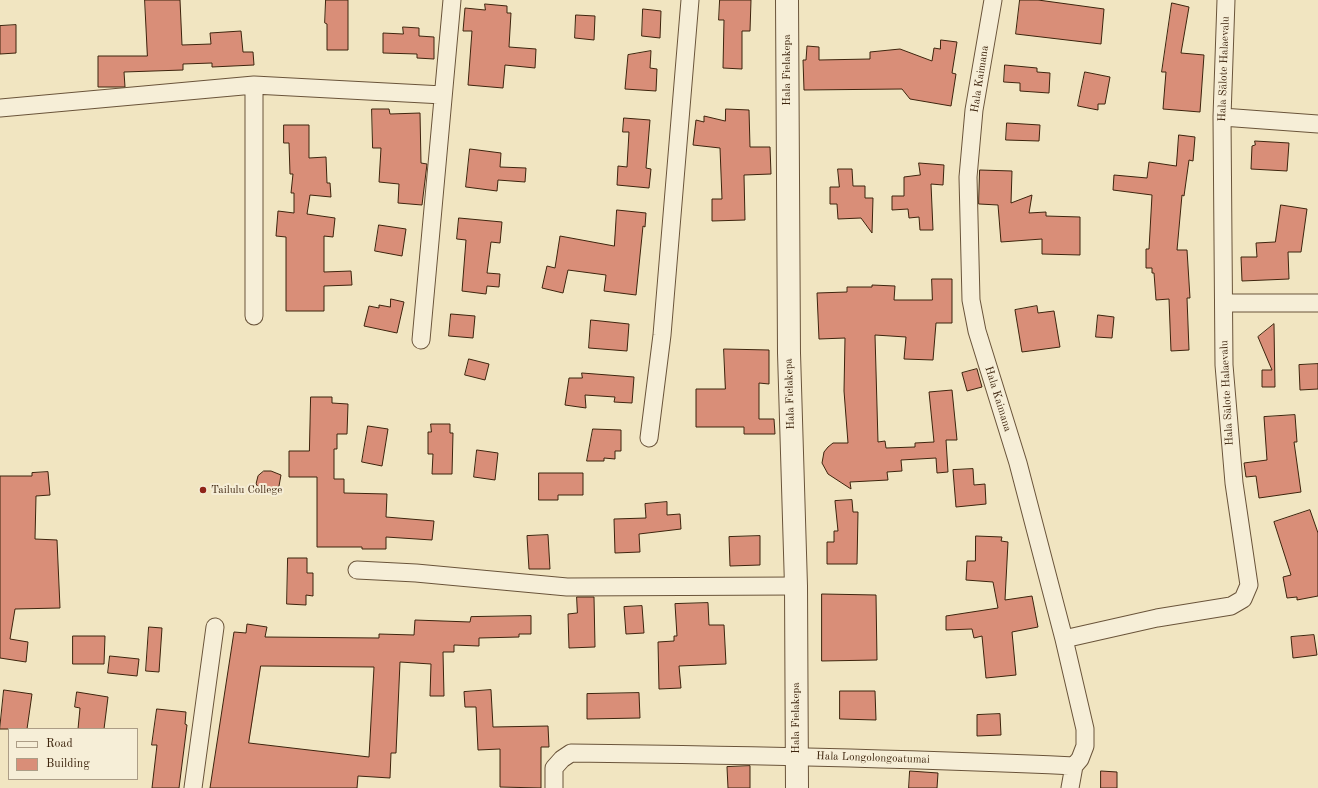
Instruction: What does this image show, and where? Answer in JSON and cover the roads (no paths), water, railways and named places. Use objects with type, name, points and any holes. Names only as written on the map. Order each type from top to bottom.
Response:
[{"type":"street","points":[[421,340],[452,0]]},
{"type":"street","points":[[649,438],[662,335],[690,0]]},
{"type":"street","name":"Hala Fielakepa","points":[[787,0],[789,353],[796,586],[796,788]]},
{"type":"street","name":"Hala Kaimana","points":[[993,0],[974,110],[968,177],[971,300],[977,331],[1018,463],[1064,639],[1085,729],[1085,746],[1080,759],[1074,766],[1070,788]]},
{"type":"street","name":"Hala Sālote Halaevalu","points":[[1064,639],[1157,618],[1231,606],[1243,599],[1249,585],[1234,483],[1224,364],[1222,117],[1226,0]]},
{"type":"street","points":[[0,108],[254,85],[443,95]]},
{"type":"street","points":[[254,85],[254,316]]},
{"type":"street","points":[[1222,117],[1318,124]]},
{"type":"street","points":[[1224,303],[1318,303]]},
{"type":"street","points":[[357,570],[416,573],[567,587],[796,586]]},
{"type":"street","points":[[193,788],[215,627]]},
{"type":"street","name":"Hala Longolongoatumai","points":[[554,788],[554,768],[562,759],[571,753],[953,760],[1074,766]]},
{"type":"place","name":"Tailulu College","points":[[203,490]]}]
